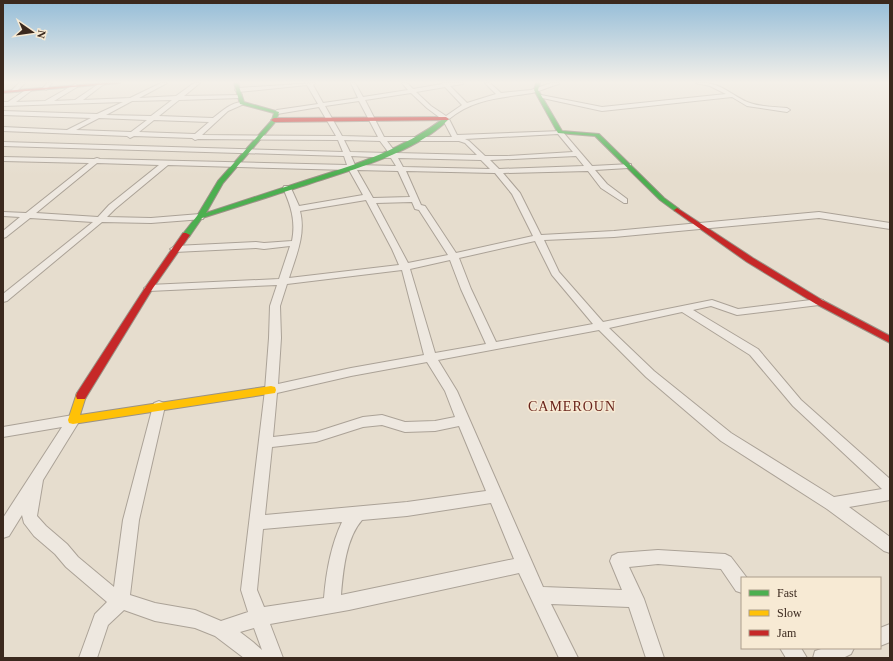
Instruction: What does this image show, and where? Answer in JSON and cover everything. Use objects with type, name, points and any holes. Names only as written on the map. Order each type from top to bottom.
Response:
[{"type":"street","points":[[15,120],[26,114]]},
{"type":"street","points":[[49,114],[216,120]]},
{"type":"street","points":[[3,144],[53,114]]},
{"type":"street","points":[[3,164],[103,114]]},
{"type":"street","points":[[3,235],[27,214],[158,114]]},
{"type":"street","points":[[3,299],[101,219],[112,207],[166,164],[222,114]]},
{"type":"street","points":[[272,114],[275,116],[328,120],[446,119]]},
{"type":"street","points":[[3,531],[73,420],[80,398],[149,288],[200,217],[220,182],[275,116],[284,114]]},
{"type":"street","points":[[325,114],[405,267],[431,359],[451,391],[524,564],[569,658]]},
{"type":"street","points":[[369,114],[390,154],[406,176],[418,207],[422,208],[453,256],[492,347]]},
{"type":"street","points":[[439,114],[446,119],[457,138],[467,142],[482,158],[498,171],[516,193],[555,273],[601,326],[650,374],[726,437],[832,504],[890,546]]},
{"type":"street","points":[[3,214],[27,214],[101,219],[176,220],[200,217],[352,168],[390,154],[415,138],[433,130],[451,114]]},
{"type":"street","points":[[550,114],[560,132],[576,154],[590,168],[604,186],[624,202]]},
{"type":"street","points":[[5,127],[25,130],[66,132],[258,138],[457,138],[560,132],[597,135],[662,199],[750,260],[819,302],[890,340]]},
{"type":"street","points":[[3,144],[181,150],[390,154],[482,158],[576,154]]},
{"type":"street","points":[[3,158],[166,164],[498,171],[610,168],[628,166]]},
{"type":"street","points":[[274,658],[249,590],[271,390],[275,338],[275,306],[296,243],[299,229],[297,209],[287,188]]},
{"type":"street","points":[[297,209],[331,202],[369,199],[415,199]]},
{"type":"street","points":[[149,288],[283,281],[405,267],[538,238],[614,234],[819,215],[890,226]]},
{"type":"street","points":[[176,249],[256,245],[264,246],[296,243]]},
{"type":"street","points":[[3,432],[160,406],[271,390],[351,372],[431,359],[712,303],[737,312],[819,302]]},
{"type":"street","points":[[684,309],[754,352],[797,403],[890,488]]},
{"type":"street","points":[[88,658],[101,620],[121,600],[131,520],[160,406]]},
{"type":"street","points":[[265,443],[316,437],[363,422],[382,420],[405,427],[436,426],[463,420]]},
{"type":"street","points":[[36,478],[30,505],[29,518],[40,531],[61,549],[72,562],[116,599],[155,612],[195,619],[221,630],[247,648],[257,658]]},
{"type":"street","points":[[832,504],[890,494]]},
{"type":"street","points":[[256,523],[407,509],[495,496]]},
{"type":"street","points":[[332,604],[334,579],[348,525],[359,513]]},
{"type":"street","points":[[655,658],[636,599],[618,561],[658,557],[725,562],[741,584]]},
{"type":"street","points":[[221,630],[259,617],[434,584],[524,564]]},
{"type":"street","points":[[538,595],[636,599]]},
{"type":"street","points":[[790,649],[798,658]]},
{"type":"street","points":[[822,658],[843,649]]},
{"type":"traffic: fast","points":[[186,235],[200,217],[220,182],[274,120],[276,114]]},
{"type":"traffic: fast","points":[[550,114],[560,132],[597,135],[662,199],[677,210]]},
{"type":"traffic: fast","points":[[200,217],[380,157],[415,141],[446,119]]},
{"type":"traffic: slow","points":[[81,396],[73,420],[271,390]]},
{"type":"traffic: jam","points":[[274,120],[446,119]]},
{"type":"traffic: jam","points":[[677,210],[750,260],[819,302],[890,340]]},
{"type":"traffic: jam","points":[[81,396],[149,288],[186,235]]},
{"type":"district","name":"CAMEROUN","points":[[572,406]]}]
